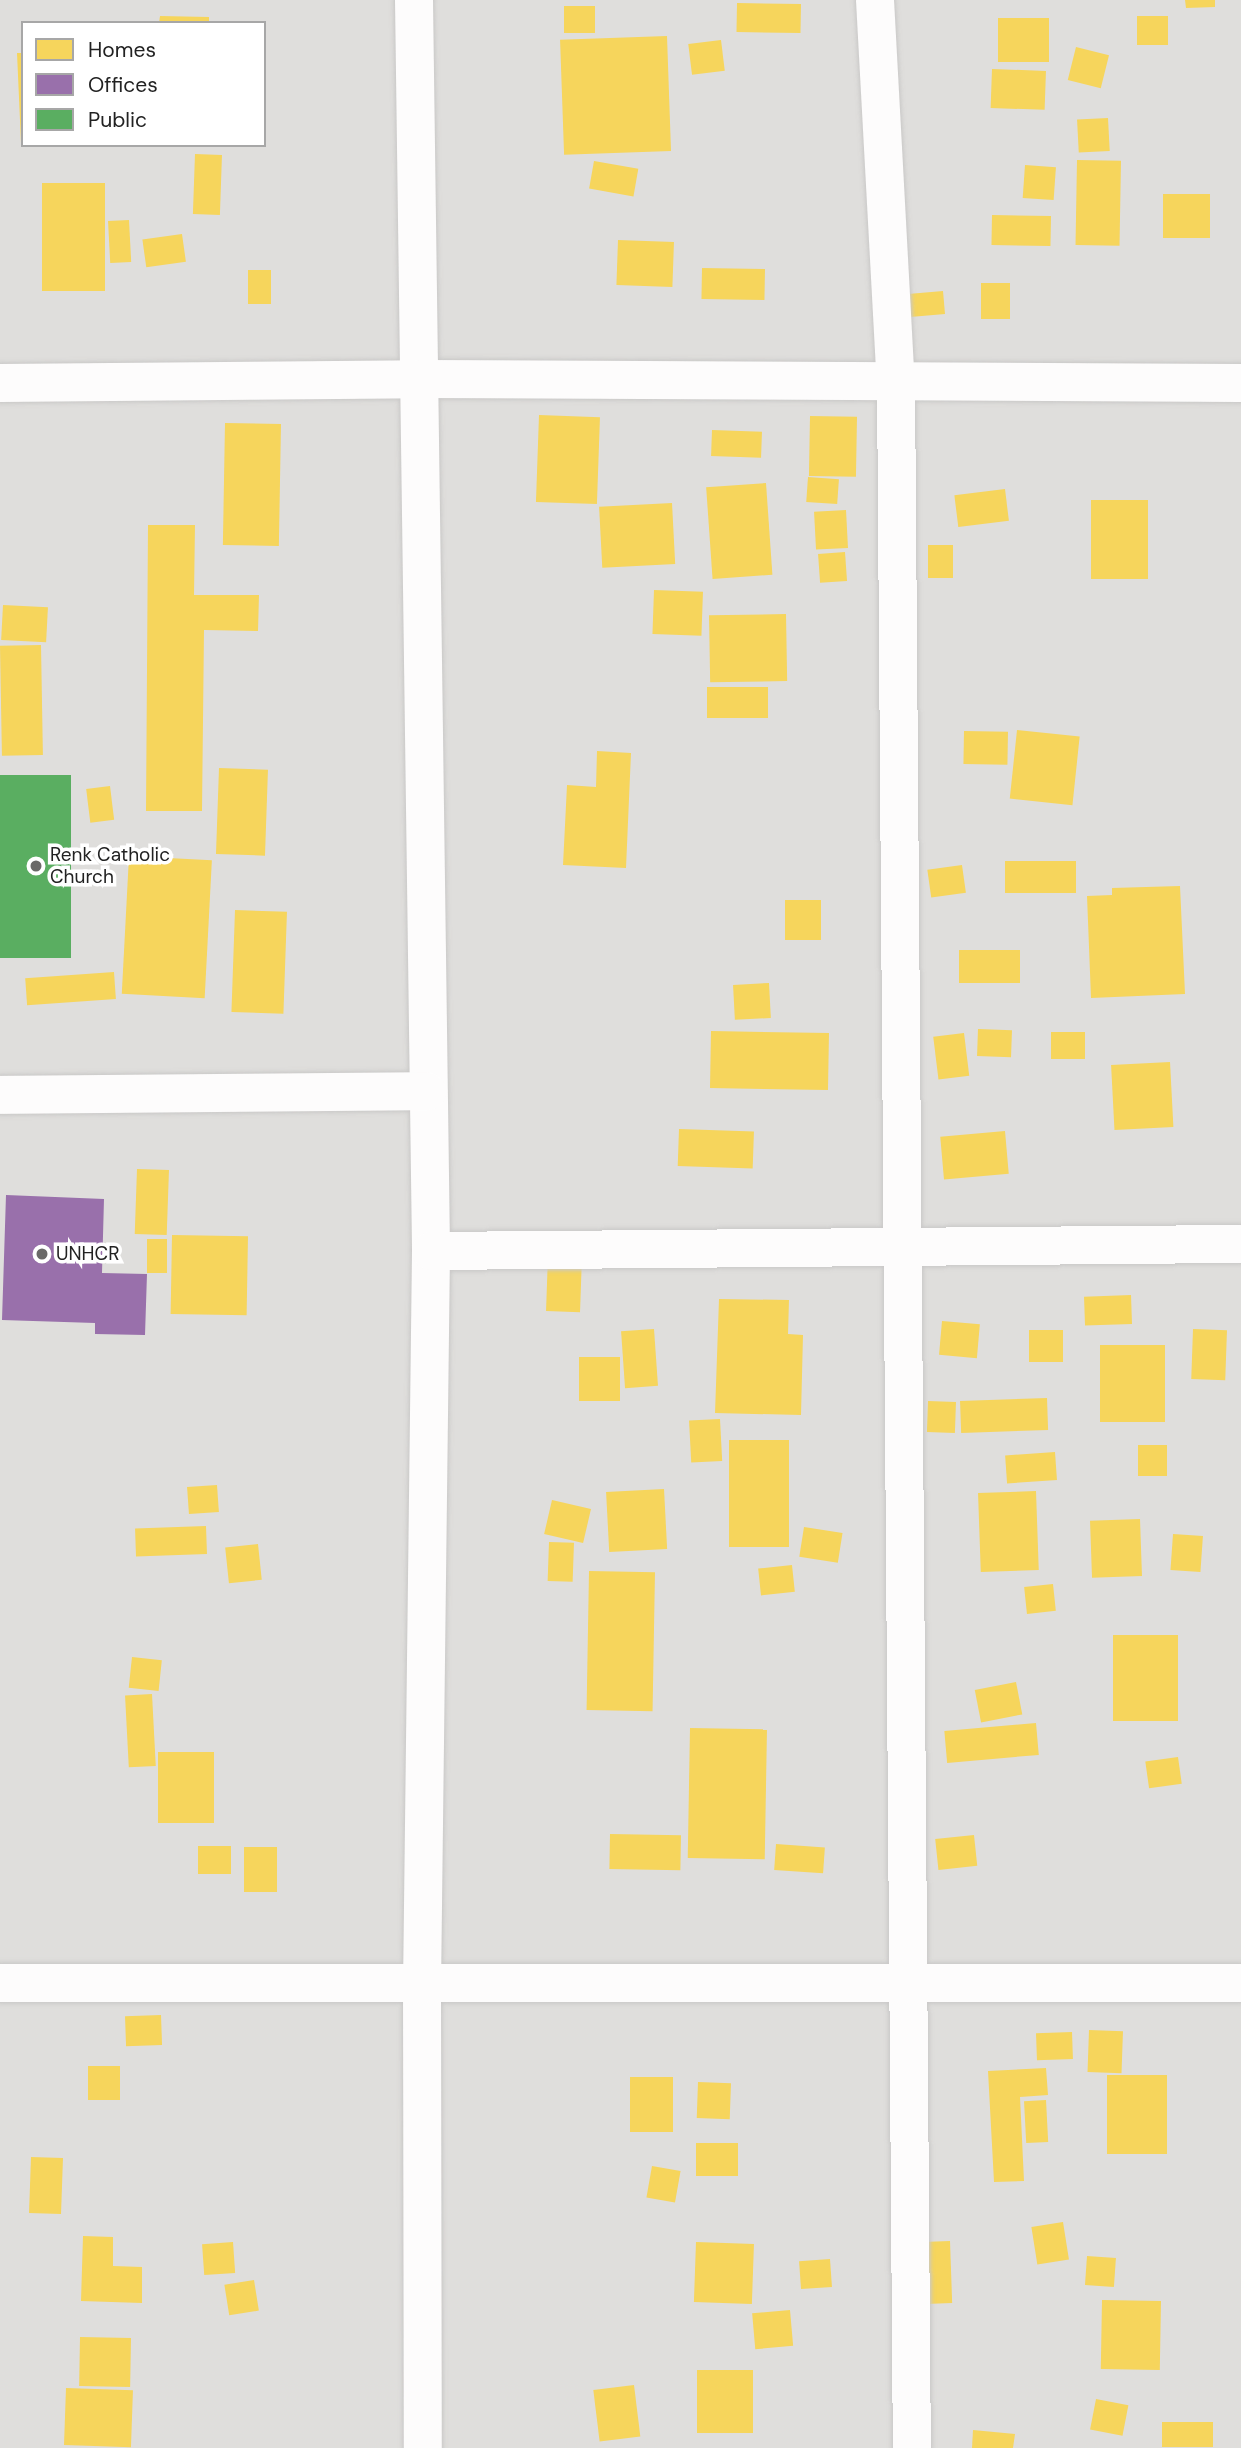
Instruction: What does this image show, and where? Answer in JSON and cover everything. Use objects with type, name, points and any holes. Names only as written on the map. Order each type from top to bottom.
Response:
[{"type":"street","points":[[414,0],[431,1251],[422,1984],[424,2448]]},
{"type":"street","points":[[875,0],[896,382],[912,2448]]},
{"type":"street","points":[[0,383],[420,379],[1241,383]]},
{"type":"street","points":[[0,1095],[427,1091]]},
{"type":"street","points":[[431,1251],[1241,1244]]},
{"type":"street","points":[[0,1983],[1241,1983]]},
{"type":"shaded area","points":[[0,0],[1241,0],[1241,2448],[0,2448]]},
{"type":"building: Homes","points":[[1185,0],[1215,0],[1215,7],[1186,8]]},
{"type":"building: Homes","points":[[737,3],[801,4],[800,33],[736,32]]},
{"type":"building: Homes","points":[[564,6],[595,6],[595,33],[564,33]]},
{"type":"building: Homes","points":[[160,16],[209,17],[209,21],[159,21]]},
{"type":"building: Homes","points":[[1137,16],[1168,16],[1168,45],[1137,45]]},
{"type":"building: Homes","points":[[998,18],[1049,18],[1049,62],[998,62]]},
{"type":"building: Homes","points":[[667,36],[671,151],[564,155],[560,40]]},
{"type":"building: Homes","points":[[721,40],[725,71],[692,75],[688,44]]},
{"type":"building: Homes","points":[[1076,47],[1109,55],[1101,88],[1068,80]]},
{"type":"building: Homes","points":[[17,53],[21,53],[21,143]]},
{"type":"building: Homes","points":[[992,69],[1046,71],[1045,110],[991,108]]},
{"type":"building: Homes","points":[[1108,118],[1110,151],[1079,153],[1077,120]]},
{"type":"building: Homes","points":[[195,154],[222,155],[220,215],[193,214]]},
{"type":"building: Homes","points":[[1077,160],[1121,161],[1120,246],[1076,245]]},
{"type":"building: Homes","points":[[594,161],[638,169],[633,196],[589,189]]},
{"type":"building: Homes","points":[[1025,165],[1056,167],[1054,200],[1023,198]]},
{"type":"building: Homes","points":[[42,183],[105,183],[105,291],[42,291]]},
{"type":"building: Homes","points":[[1163,194],[1210,194],[1210,238],[1163,238]]},
{"type":"building: Homes","points":[[992,215],[1051,216],[1050,246],[991,245]]},
{"type":"building: Homes","points":[[129,220],[131,262],[110,263],[108,221]]},
{"type":"building: Homes","points":[[182,234],[186,262],[146,267],[142,240]]},
{"type":"building: Homes","points":[[618,240],[674,242],[672,287],[616,285]]},
{"type":"building: Homes","points":[[702,268],[765,269],[764,300],[701,299]]},
{"type":"building: Homes","points":[[248,270],[271,270],[271,304],[248,304]]},
{"type":"building: Homes","points":[[981,283],[1010,283],[1010,319],[981,319]]},
{"type":"building: Homes","points":[[943,291],[945,314],[910,317],[908,294]]},
{"type":"building: Homes","points":[[539,415],[600,417],[597,504],[536,502]]},
{"type":"building: Homes","points":[[810,416],[857,417],[856,477],[809,476]]},
{"type":"building: Homes","points":[[225,423],[281,424],[279,546],[223,545]]},
{"type":"building: Homes","points":[[712,430],[762,432],[761,458],[711,456]]},
{"type":"building: Homes","points":[[808,477],[839,479],[837,504],[806,502]]},
{"type":"building: Homes","points":[[766,483],[772,575],[713,579],[706,487]]},
{"type":"building: Homes","points":[[1005,489],[1009,521],[958,527],[954,495]]},
{"type":"building: Homes","points":[[1091,500],[1148,500],[1148,579],[1091,579]]},
{"type":"building: Homes","points":[[672,503],[675,564],[602,568],[599,507]]},
{"type":"building: Homes","points":[[846,510],[848,548],[816,550],[814,512]]},
{"type":"building: Homes","points":[[148,525],[195,525],[194,595],[259,595],[258,631],[204,630],[202,811],[146,811]]},
{"type":"building: Homes","points":[[928,545],[953,545],[953,578],[928,578]]},
{"type":"building: Homes","points":[[845,552],[847,581],[820,583],[818,554]]},
{"type":"building: Homes","points":[[654,590],[703,592],[701,636],[652,634]]},
{"type":"building: Homes","points":[[3,605],[48,607],[46,642],[1,640]]},
{"type":"building: Homes","points":[[786,614],[787,681],[710,682],[709,615]]},
{"type":"building: Homes","points":[[41,645],[43,755],[2,756],[0,646]]},
{"type":"building: Homes","points":[[707,687],[768,687],[768,718],[707,718]]},
{"type":"building: Homes","points":[[1017,730],[1080,737],[1072,805],[1010,799]]},
{"type":"building: Homes","points":[[964,731],[1008,732],[1007,765],[963,764]]},
{"type":"building: Homes","points":[[597,751],[631,753],[626,868],[563,865],[567,785],[596,787]]},
{"type":"building: Homes","points":[[219,768],[268,770],[265,856],[216,854]]},
{"type":"building: Homes","points":[[110,786],[114,820],[90,823],[86,789]]},
{"type":"building: Homes","points":[[129,856],[212,860],[205,998],[122,994]]},
{"type":"building: Homes","points":[[1005,861],[1076,861],[1076,893],[1005,893]]},
{"type":"building: Homes","points":[[962,865],[966,893],[931,898],[927,870]]},
{"type":"building: Homes","points":[[1180,886],[1185,994],[1091,998],[1087,896],[1112,895],[1112,888]]},
{"type":"building: Homes","points":[[785,900],[821,900],[821,940],[785,940]]},
{"type":"building: Homes","points":[[235,910],[287,912],[283,1014],[231,1012]]},
{"type":"building: Homes","points":[[959,950],[1020,950],[1020,983],[959,983]]},
{"type":"building: Homes","points":[[114,972],[116,999],[27,1005],[25,978]]},
{"type":"building: Homes","points":[[769,983],[771,1018],[735,1020],[733,985]]},
{"type":"building: Homes","points":[[978,1029],[1012,1030],[1011,1057],[977,1056]]},
{"type":"building: Homes","points":[[711,1031],[829,1033],[828,1090],[710,1088]]},
{"type":"building: Homes","points":[[1051,1032],[1085,1032],[1085,1059],[1051,1059]]},
{"type":"building: Homes","points":[[964,1033],[969,1076],[938,1079],[933,1037]]},
{"type":"building: Homes","points":[[1170,1062],[1173,1127],[1114,1130],[1111,1065]]},
{"type":"building: Homes","points":[[679,1129],[754,1132],[753,1169],[678,1166]]},
{"type":"building: Homes","points":[[1005,1131],[1009,1174],[944,1180],[940,1137]]},
{"type":"building: Homes","points":[[137,1169],[169,1170],[167,1235],[135,1234]]},
{"type":"building: Homes","points":[[172,1235],[248,1236],[247,1315],[171,1314]]},
{"type":"building: Homes","points":[[147,1239],[167,1239],[167,1273],[147,1273]]},
{"type":"building: Homes","points":[[548,1255],[582,1256],[580,1312],[546,1311]]},
{"type":"building: Homes","points":[[1131,1295],[1132,1324],[1085,1326],[1084,1297]]},
{"type":"building: Homes","points":[[719,1299],[789,1300],[788,1334],[803,1335],[801,1415],[715,1413]]},
{"type":"building: Homes","points":[[942,1321],[980,1324],[977,1358],[939,1355]]},
{"type":"building: Homes","points":[[654,1329],[658,1386],[625,1388],[621,1331]]},
{"type":"building: Homes","points":[[1193,1329],[1227,1330],[1225,1380],[1191,1379]]},
{"type":"building: Homes","points":[[1029,1330],[1063,1330],[1063,1362],[1029,1362]]},
{"type":"building: Homes","points":[[1100,1345],[1165,1345],[1165,1422],[1100,1422]]},
{"type":"building: Homes","points":[[579,1357],[620,1357],[620,1401],[579,1401]]},
{"type":"building: Homes","points":[[1047,1398],[1048,1430],[961,1433],[960,1401]]},
{"type":"building: Homes","points":[[928,1401],[956,1402],[955,1433],[927,1432]]},
{"type":"building: Homes","points":[[720,1419],[722,1461],[691,1463],[689,1421]]},
{"type":"building: Homes","points":[[729,1440],[789,1440],[789,1547],[729,1547]]},
{"type":"building: Homes","points":[[1138,1445],[1167,1445],[1167,1476],[1138,1476]]},
{"type":"building: Homes","points":[[1055,1452],[1057,1480],[1007,1483],[1005,1455]]},
{"type":"building: Homes","points":[[217,1485],[219,1512],[189,1514],[187,1487]]},
{"type":"building: Homes","points":[[664,1489],[667,1549],[609,1552],[606,1492]]},
{"type":"building: Homes","points":[[1036,1491],[1039,1570],[981,1572],[978,1493]]},
{"type":"building: Homes","points":[[552,1500],[591,1509],[583,1543],[544,1534]]},
{"type":"building: Homes","points":[[1140,1519],[1142,1576],[1092,1578],[1090,1521]]},
{"type":"building: Homes","points":[[206,1526],[207,1554],[136,1556],[135,1528]]},
{"type":"building: Homes","points":[[804,1527],[843,1533],[838,1563],[799,1557]]},
{"type":"building: Homes","points":[[1173,1534],[1203,1536],[1200,1572],[1170,1570]]},
{"type":"building: Homes","points":[[549,1542],[574,1543],[573,1582],[548,1581]]},
{"type":"building: Homes","points":[[258,1544],[262,1580],[229,1583],[225,1547]]},
{"type":"building: Homes","points":[[792,1565],[795,1592],[761,1595],[758,1569]]},
{"type":"building: Homes","points":[[589,1571],[655,1572],[653,1711],[587,1710]]},
{"type":"building: Homes","points":[[1053,1584],[1056,1611],[1027,1614],[1024,1587]]},
{"type":"building: Homes","points":[[1113,1635],[1178,1635],[1178,1721],[1113,1721]]},
{"type":"building: Homes","points":[[132,1657],[162,1660],[159,1691],[129,1688]]},
{"type":"building: Homes","points":[[1016,1682],[1022,1714],[981,1722],[975,1690]]},
{"type":"building: Homes","points":[[152,1694],[156,1766],[129,1767],[125,1695]]},
{"type":"building: Homes","points":[[1036,1723],[1039,1755],[947,1763],[944,1731]]},
{"type":"building: Homes","points":[[690,1728],[767,1729],[765,1859],[688,1858]]},
{"type":"building: Homes","points":[[158,1752],[214,1752],[214,1823],[158,1823]]},
{"type":"building: Homes","points":[[1178,1757],[1182,1784],[1149,1788],[1145,1762]]},
{"type":"building: Homes","points":[[610,1834],[681,1835],[680,1870],[609,1869]]},
{"type":"building: Homes","points":[[974,1835],[977,1866],[938,1870],[935,1839]]},
{"type":"building: Homes","points":[[776,1844],[825,1847],[823,1873],[774,1870]]},
{"type":"building: Homes","points":[[198,1846],[231,1846],[231,1874],[198,1874]]},
{"type":"building: Homes","points":[[244,1847],[277,1847],[277,1892],[244,1892]]},
{"type":"building: Homes","points":[[161,2015],[162,2045],[126,2046],[125,2016]]},
{"type":"building: Homes","points":[[1089,2030],[1123,2031],[1122,2073],[1088,2072]]},
{"type":"building: Homes","points":[[1072,2032],[1073,2059],[1037,2060],[1036,2033]]},
{"type":"building: Homes","points":[[88,2066],[120,2066],[120,2100],[88,2100]]},
{"type":"building: Homes","points":[[1046,2068],[1048,2095],[1020,2097],[1024,2181],[994,2182],[988,2071]]},
{"type":"building: Homes","points":[[1107,2075],[1167,2075],[1167,2154],[1107,2154]]},
{"type":"building: Homes","points":[[630,2077],[673,2077],[673,2132],[630,2132]]},
{"type":"building: Homes","points":[[698,2082],[731,2083],[730,2119],[697,2118]]},
{"type":"building: Homes","points":[[1046,2100],[1048,2142],[1026,2143],[1024,2101]]},
{"type":"building: Homes","points":[[696,2143],[738,2143],[738,2176],[696,2176]]},
{"type":"building: Homes","points":[[31,2157],[63,2158],[61,2214],[29,2213]]},
{"type":"building: Homes","points":[[652,2166],[681,2171],[675,2203],[646,2198]]},
{"type":"building: Homes","points":[[1063,2222],[1069,2260],[1037,2265],[1031,2227]]},
{"type":"building: Homes","points":[[83,2236],[113,2237],[113,2266],[142,2267],[142,2303],[81,2301]]},
{"type":"building: Homes","points":[[950,2241],[952,2303],[925,2304],[923,2242]]},
{"type":"building: Homes","points":[[233,2242],[235,2273],[204,2275],[202,2244]]},
{"type":"building: Homes","points":[[696,2242],[754,2244],[752,2304],[694,2302]]},
{"type":"building: Homes","points":[[1087,2256],[1116,2258],[1114,2287],[1085,2285]]},
{"type":"building: Homes","points":[[830,2259],[832,2287],[801,2289],[799,2261]]},
{"type":"building: Homes","points":[[254,2280],[259,2311],[229,2315],[224,2285]]},
{"type":"building: Homes","points":[[1102,2300],[1161,2301],[1160,2370],[1101,2369]]},
{"type":"building: Homes","points":[[790,2310],[793,2346],[755,2349],[752,2313]]},
{"type":"building: Homes","points":[[80,2337],[131,2338],[130,2387],[79,2386]]},
{"type":"building: Homes","points":[[697,2370],[753,2370],[753,2433],[697,2433]]},
{"type":"building: Homes","points":[[634,2385],[640,2437],[600,2442],[593,2390]]},
{"type":"building: Homes","points":[[66,2388],[133,2390],[131,2447],[64,2445]]},
{"type":"building: Homes","points":[[1096,2399],[1128,2405],[1122,2436],[1090,2429]]},
{"type":"building: Homes","points":[[1162,2422],[1213,2422],[1213,2447],[1162,2447]]},
{"type":"building: Homes","points":[[973,2430],[1015,2434],[1013,2448],[972,2448]]},
{"type":"building: Offices","points":[[6,1195],[104,1199],[102,1273],[147,1274],[145,1335],[95,1334],[95,1323],[2,1320]]},
{"type":"building: Public","name":"Renk Catholic Church","points":[[0,775],[71,775],[71,958],[0,958]]},
{"type":"place","name":"Renk Catholic Church","points":[[36,866]]},
{"type":"place","name":"UNHCR","points":[[42,1254]]}]
